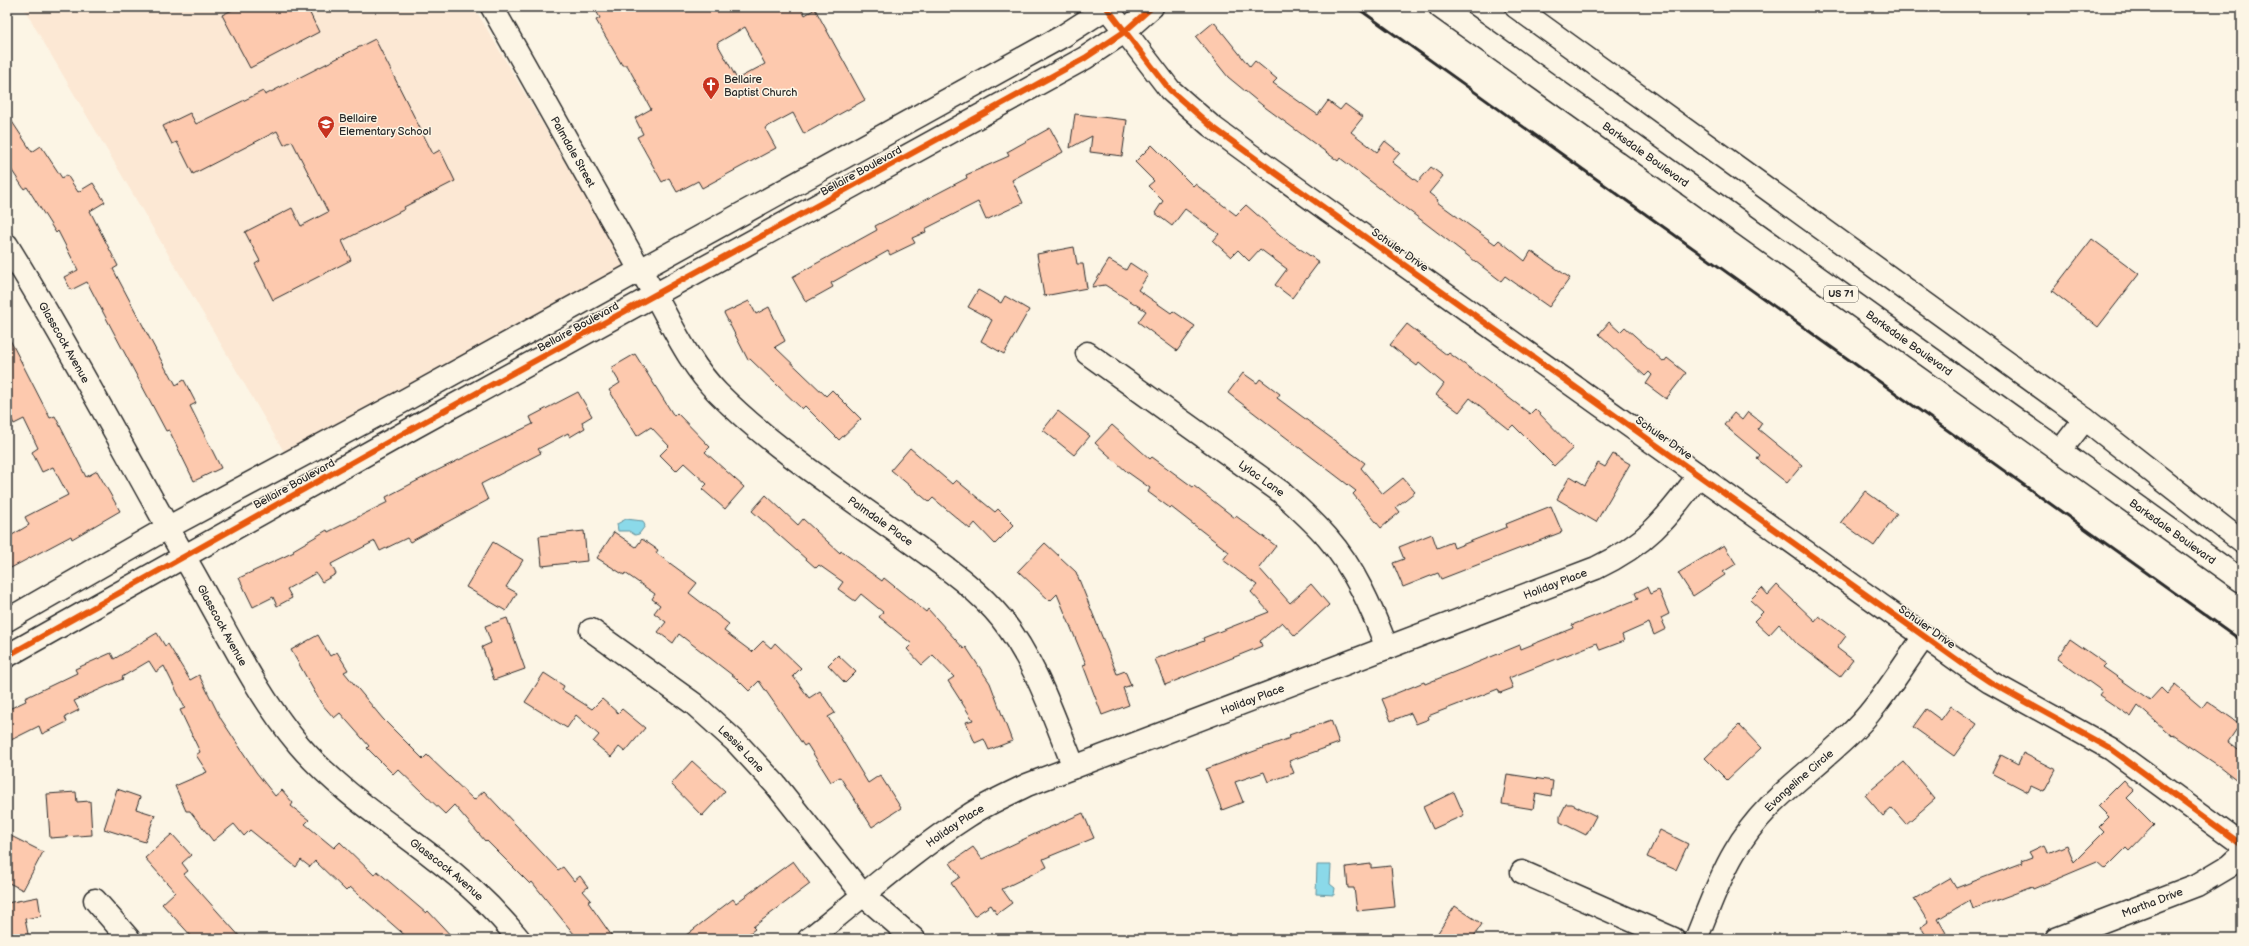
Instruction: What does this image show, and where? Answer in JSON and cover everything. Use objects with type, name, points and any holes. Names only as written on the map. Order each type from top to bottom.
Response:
[{"type":"street","name":"Palmdale Street","points":[[492,7],[640,270],[657,296]]},
{"type":"street","name":"Bellaire Boulevard","points":[[7,656],[413,428],[657,296],[1086,58],[1124,32],[1152,7]]},
{"type":"street","name":"Barksdale Boulevard","points":[[1440,7],[2242,581]]},
{"type":"street","points":[[1516,7],[2085,419],[2242,542]]},
{"type":"street","name":"Bellaire Boulevard","points":[[7,620],[167,528],[398,404],[1063,36],[1107,8]]},
{"type":"street","name":"Schuler Drive","points":[[1107,8],[1170,90],[1211,126],[1924,637],[1990,682],[2111,749],[2242,845]]},
{"type":"street","points":[[971,87],[984,114]]},
{"type":"street","points":[[874,140],[888,167]]},
{"type":"street","name":"Glasscock Avenue","points":[[7,245],[113,428],[167,528],[185,557],[259,689],[299,744],[345,791],[462,881],[489,904],[518,939]]},
{"type":"street","name":"Palmdale Place","points":[[657,296],[695,363],[716,391],[755,428],[946,568],[986,601],[1002,619],[1029,660],[1074,768]]},
{"type":"street","name":"Lylac Lane","points":[[1087,353],[1275,488],[1309,518],[1327,536],[1346,562],[1369,603],[1387,648]]},
{"type":"street","points":[[398,404],[413,428]]},
{"type":"street","points":[[2060,451],[2085,419]]},
{"type":"street","name":"Holiday Place","points":[[810,939],[968,815],[1027,785],[1596,568],[1620,556],[1639,544],[1656,529],[1699,475]]},
{"type":"street","name":"Lessie Lane","points":[[591,630],[694,704],[736,742],[779,790],[864,896],[914,939]]},
{"type":"street","name":"Evangeline Circle","points":[[1696,939],[1721,878],[1734,852],[1748,832],[1784,791],[1846,738],[1864,719],[1924,637]]},
{"type":"street","name":"Martha Drive","points":[[2056,939],[2197,886],[2230,866],[2242,854]]},
{"type":"street","points":[[1522,872],[1674,939]]},
{"type":"street","points":[[95,900],[129,939]]},
{"type":"shaded area","name":"Bellaire Elementary School","points":[[23,7],[474,7],[629,271],[289,460]]},
{"type":"water","points":[[626,519],[643,521],[645,526],[639,534],[635,535],[629,531],[618,531],[617,524]]},
{"type":"water","points":[[1317,865],[1331,865],[1330,884],[1335,888],[1334,895],[1316,894]]},
{"type":"building","points":[[238,7],[307,7],[319,32],[250,68],[222,15]]},
{"type":"building","name":"Bellaire Baptist Church","points":[[594,7],[801,7],[805,15],[815,9],[865,100],[804,134],[793,113],[765,128],[776,148],[702,188],[698,181],[677,192],[669,178],[662,182],[637,137],[643,134],[635,118],[651,109],[627,65],[622,65],[596,20],[600,18]],"holes":[[[745,27],[765,64],[737,79],[717,43]]]},
{"type":"building","points":[[1214,22],[1250,67],[1255,61],[1277,79],[1273,83],[1318,115],[1328,101],[1340,110],[1345,104],[1363,117],[1351,132],[1377,152],[1385,141],[1400,153],[1392,162],[1418,182],[1431,167],[1443,176],[1429,193],[1438,200],[1437,202],[1495,244],[1499,240],[1525,261],[1531,251],[1570,278],[1549,307],[1505,276],[1501,281],[1340,158],[1338,161],[1262,105],[1228,77],[1196,37]]},
{"type":"building","points":[[375,39],[433,154],[440,150],[455,181],[404,207],[405,209],[342,241],[351,260],[273,300],[255,264],[260,261],[245,232],[292,208],[301,226],[328,212],[292,141],[284,145],[277,131],[193,174],[177,142],[172,144],[163,126],[190,113],[196,124],[263,91],[265,95]]},
{"type":"building","points":[[7,114],[32,152],[41,146],[62,178],[67,175],[78,192],[93,183],[105,202],[90,211],[118,266],[113,269],[168,373],[169,372],[176,385],[184,380],[196,403],[190,406],[221,468],[194,481],[169,430],[166,431],[87,282],[71,290],[64,277],[78,270],[58,231],[56,233],[27,187],[24,189],[7,163]]},
{"type":"building","points":[[1075,114],[1127,120],[1122,156],[1090,152],[1092,136],[1070,148]]},
{"type":"building","points":[[1050,128],[1063,152],[1012,180],[1023,203],[986,220],[978,202],[925,229],[926,232],[912,238],[915,243],[890,255],[888,251],[831,283],[833,287],[806,302],[792,277],[877,230],[875,226],[967,178],[966,175],[1009,156],[1007,152]]},
{"type":"building","points":[[1152,145],[1193,186],[1195,184],[1236,215],[1246,205],[1280,235],[1319,262],[1292,298],[1275,285],[1287,269],[1260,249],[1249,261],[1238,250],[1231,257],[1213,241],[1219,234],[1185,209],[1172,226],[1155,213],[1163,201],[1148,186],[1154,181],[1135,162]]},
{"type":"building","points":[[2092,239],[2139,274],[2098,327],[2052,291]]},
{"type":"building","points":[[1074,247],[1077,264],[1083,264],[1087,288],[1044,296],[1037,254]]},
{"type":"building","points":[[1109,260],[1126,270],[1130,263],[1148,275],[1138,290],[1171,313],[1173,311],[1195,326],[1177,351],[1138,322],[1146,311],[1105,285],[1092,287]]},
{"type":"building","points":[[978,290],[1001,303],[1005,296],[1029,310],[1004,354],[981,341],[992,320],[968,307]]},
{"type":"building","points":[[749,301],[756,314],[769,307],[785,341],[775,347],[826,396],[832,390],[861,419],[839,440],[805,406],[802,409],[750,359],[748,360],[724,313]]},
{"type":"building","points":[[1609,322],[1620,332],[1625,327],[1664,362],[1667,358],[1686,373],[1666,399],[1646,384],[1652,375],[1649,372],[1645,376],[1599,334]]},
{"type":"building","points":[[1407,324],[1447,355],[1449,353],[1530,414],[1535,409],[1573,448],[1554,466],[1513,425],[1509,429],[1470,398],[1459,412],[1436,395],[1444,384],[1419,363],[1417,366],[1390,345]]},
{"type":"building","points":[[7,334],[50,418],[55,416],[86,477],[97,471],[120,511],[72,539],[71,536],[7,570],[7,538],[29,525],[25,517],[68,495],[53,467],[42,472],[32,452],[38,448],[24,419],[14,424],[7,410]]},
{"type":"building","points":[[635,354],[674,416],[677,413],[710,447],[705,452],[744,487],[725,509],[702,489],[707,484],[684,463],[676,471],[660,455],[669,446],[651,427],[637,436],[609,390],[620,383],[611,368]]},
{"type":"building","points":[[1243,373],[1257,383],[1260,379],[1280,394],[1277,398],[1365,463],[1361,468],[1383,494],[1403,478],[1415,492],[1396,507],[1400,512],[1381,528],[1353,494],[1356,491],[1228,393]]},
{"type":"building","points":[[578,392],[592,416],[582,422],[585,428],[570,437],[568,433],[538,449],[541,453],[481,484],[488,500],[410,542],[407,538],[380,551],[375,541],[331,564],[336,574],[322,582],[316,573],[287,589],[292,598],[277,606],[273,597],[253,607],[239,578],[294,552],[293,550],[327,530],[328,532],[388,502],[386,497],[533,424],[530,417]]},
{"type":"building","points":[[1058,411],[1090,436],[1074,455],[1043,430]]},
{"type":"building","points":[[1748,412],[1762,423],[1758,429],[1802,465],[1787,483],[1757,459],[1760,455],[1724,425],[1734,413],[1742,420]]},
{"type":"building","points":[[1112,425],[1150,459],[1152,457],[1193,487],[1194,486],[1235,518],[1236,516],[1276,546],[1259,568],[1290,603],[1311,584],[1329,605],[1295,636],[1282,622],[1260,641],[1262,646],[1165,685],[1155,659],[1204,641],[1203,638],[1269,612],[1251,592],[1257,585],[1223,560],[1229,552],[1171,507],[1170,508],[1148,492],[1150,488],[1126,471],[1095,443]]},
{"type":"building","points":[[910,448],[952,484],[956,480],[995,512],[998,509],[1014,525],[995,544],[975,523],[970,529],[933,498],[929,502],[891,470]]},
{"type":"building","points":[[1613,454],[1630,464],[1596,522],[1557,499],[1570,476],[1585,485],[1598,463],[1605,467]]},
{"type":"building","points":[[1865,491],[1897,514],[1874,546],[1841,522]]},
{"type":"building","points":[[766,495],[798,525],[803,519],[840,553],[841,551],[882,581],[884,578],[926,612],[928,609],[964,649],[966,647],[990,683],[1012,741],[989,750],[984,739],[975,743],[966,722],[973,720],[948,681],[954,677],[933,655],[922,665],[907,649],[912,644],[879,617],[883,612],[861,594],[855,601],[838,589],[843,582],[819,565],[816,568],[752,511]]},
{"type":"building","points":[[1551,506],[1562,532],[1441,579],[1438,573],[1403,587],[1393,563],[1404,559],[1399,547],[1432,534],[1437,548],[1452,542],[1454,548],[1507,527],[1506,524]]},
{"type":"building","points":[[584,531],[587,561],[542,566],[539,536]]},
{"type":"building","points":[[614,532],[636,547],[642,539],[658,550],[656,553],[697,583],[689,593],[729,624],[724,631],[752,652],[763,641],[771,648],[775,643],[801,668],[793,676],[809,698],[820,691],[835,713],[828,717],[868,783],[880,775],[901,808],[872,827],[840,777],[831,782],[807,744],[804,746],[759,681],[749,691],[736,678],[679,634],[673,643],[658,632],[666,622],[654,613],[660,605],[652,599],[655,594],[625,573],[624,575],[597,558]]},
{"type":"building","points":[[493,542],[523,560],[506,587],[517,593],[506,611],[466,587]]},
{"type":"building","points":[[1045,543],[1076,572],[1117,674],[1125,671],[1131,685],[1123,688],[1129,705],[1102,715],[1083,665],[1086,664],[1057,594],[1050,601],[1018,571]]},
{"type":"building","points":[[1724,545],[1736,564],[1723,572],[1725,575],[1693,596],[1678,573]]},
{"type":"building","points":[[1777,585],[1815,621],[1819,616],[1846,636],[1837,648],[1853,660],[1840,677],[1797,644],[1779,624],[1769,635],[1754,621],[1763,612],[1750,600],[1762,588],[1768,595]]},
{"type":"building","points":[[1647,587],[1650,594],[1659,590],[1669,614],[1661,618],[1666,629],[1654,635],[1649,623],[1622,635],[1624,641],[1600,650],[1597,643],[1509,678],[1513,688],[1500,693],[1498,689],[1428,716],[1429,719],[1416,724],[1411,713],[1391,721],[1382,699],[1424,682],[1425,684],[1520,645],[1521,649],[1573,628],[1572,625],[1638,599],[1635,593]]},
{"type":"building","points":[[507,618],[525,669],[494,680],[482,647],[491,643],[485,626]]},
{"type":"building","points":[[157,633],[165,646],[168,644],[190,680],[199,675],[221,719],[256,772],[275,796],[282,790],[293,803],[291,806],[309,820],[305,824],[334,848],[340,842],[374,875],[377,871],[426,913],[428,911],[454,939],[409,939],[350,887],[346,891],[315,861],[310,867],[301,860],[296,867],[250,830],[244,836],[234,824],[213,841],[190,811],[186,811],[175,786],[207,772],[196,755],[200,752],[180,710],[185,708],[164,666],[156,672],[149,661],[122,677],[123,679],[74,701],[79,710],[65,717],[67,722],[42,734],[39,726],[7,742],[7,710],[26,701],[25,698],[77,673],[75,669],[111,653],[114,659]]},
{"type":"building","points":[[318,635],[330,656],[337,652],[348,670],[344,672],[383,719],[423,759],[427,755],[474,800],[484,791],[558,870],[563,867],[574,881],[580,876],[588,887],[583,891],[591,900],[588,902],[614,939],[578,939],[532,882],[530,884],[486,840],[485,841],[454,805],[445,814],[398,769],[393,774],[367,748],[369,746],[340,713],[334,718],[321,703],[291,650]]},
{"type":"building","points":[[2070,639],[2106,664],[2103,667],[2150,700],[2161,688],[2167,694],[2175,685],[2202,708],[2207,701],[2240,724],[2228,742],[2242,753],[2242,784],[2219,766],[2173,735],[2172,736],[2138,706],[2131,717],[2099,695],[2102,691],[2057,659]]},
{"type":"building","points":[[838,655],[856,672],[845,683],[828,665]]},
{"type":"building","points":[[544,673],[564,686],[562,690],[592,709],[602,699],[618,713],[622,709],[645,728],[625,752],[619,747],[611,757],[593,742],[599,735],[576,715],[567,728],[525,702]]},
{"type":"building","points":[[1951,706],[1977,724],[1954,756],[1913,727],[1926,709],[1941,720]]},
{"type":"building","points":[[1331,720],[1339,743],[1289,761],[1294,773],[1268,782],[1264,772],[1235,782],[1243,802],[1222,810],[1206,769],[1290,738],[1289,735]]},
{"type":"building","points":[[1739,725],[1761,748],[1727,780],[1705,758]]},
{"type":"building","points":[[2023,753],[2056,770],[2044,792],[2031,786],[2028,792],[1992,773],[2001,755],[2018,764]]},
{"type":"building","points":[[692,761],[725,791],[702,816],[671,784]]},
{"type":"building","points":[[1904,762],[1935,799],[1906,824],[1892,808],[1883,816],[1865,795]]},
{"type":"building","points":[[1507,774],[1553,781],[1551,796],[1536,793],[1533,809],[1502,804]]},
{"type":"building","points":[[2124,780],[2134,791],[2127,798],[2154,825],[2129,851],[2126,848],[2105,869],[2097,862],[2033,889],[2032,887],[1973,909],[1970,900],[1938,919],[1946,933],[1936,939],[1928,939],[1921,927],[1928,922],[1914,899],[1950,878],[1956,888],[2022,863],[2021,861],[2032,857],[2029,852],[2044,845],[2048,853],[2067,845],[2074,862],[2104,832],[2099,827],[2109,817],[2098,806]]},
{"type":"building","points":[[117,789],[140,797],[136,809],[155,815],[145,842],[104,829]]},
{"type":"building","points":[[76,792],[77,802],[90,801],[92,835],[50,838],[47,794]]},
{"type":"building","points":[[1454,792],[1464,815],[1433,829],[1423,807]]},
{"type":"building","points":[[1566,804],[1572,804],[1596,816],[1586,835],[1560,822],[1560,816]]},
{"type":"building","points":[[1083,813],[1094,838],[1043,859],[1047,867],[1002,889],[1012,903],[997,914],[991,905],[974,916],[951,883],[960,877],[950,863],[973,847],[982,859]]},
{"type":"building","points":[[1660,830],[1688,844],[1676,870],[1647,857]]},
{"type":"building","points":[[7,834],[43,852],[23,890],[7,882]]},
{"type":"building","points":[[172,834],[191,855],[182,863],[188,871],[184,874],[242,939],[194,939],[162,904],[175,892],[145,858]]},
{"type":"building","points":[[793,861],[810,884],[753,927],[755,929],[742,939],[681,939],[733,899],[736,903]]},
{"type":"building","points":[[1371,864],[1371,868],[1391,866],[1395,907],[1357,911],[1354,888],[1348,888],[1346,867]]},
{"type":"building","points":[[38,897],[41,916],[25,919],[29,939],[7,939],[7,903]]},
{"type":"building","points":[[1455,906],[1482,924],[1472,939],[1434,939]]},
{"type":"railway","points":[[1356,7],[2242,641]]},
{"type":"cycle path","points":[[7,656],[413,428],[1085,58],[1124,32],[1152,7]]},
{"type":"cycle path","points":[[1107,8],[1170,90],[1211,126],[1963,664],[1990,682],[2111,749],[2242,845]]},
{"type":"place","name":"Bellaire Baptist Church","points":[[711,100]]},
{"type":"place","name":"Bellaire Elementary School","points":[[326,139]]}]
